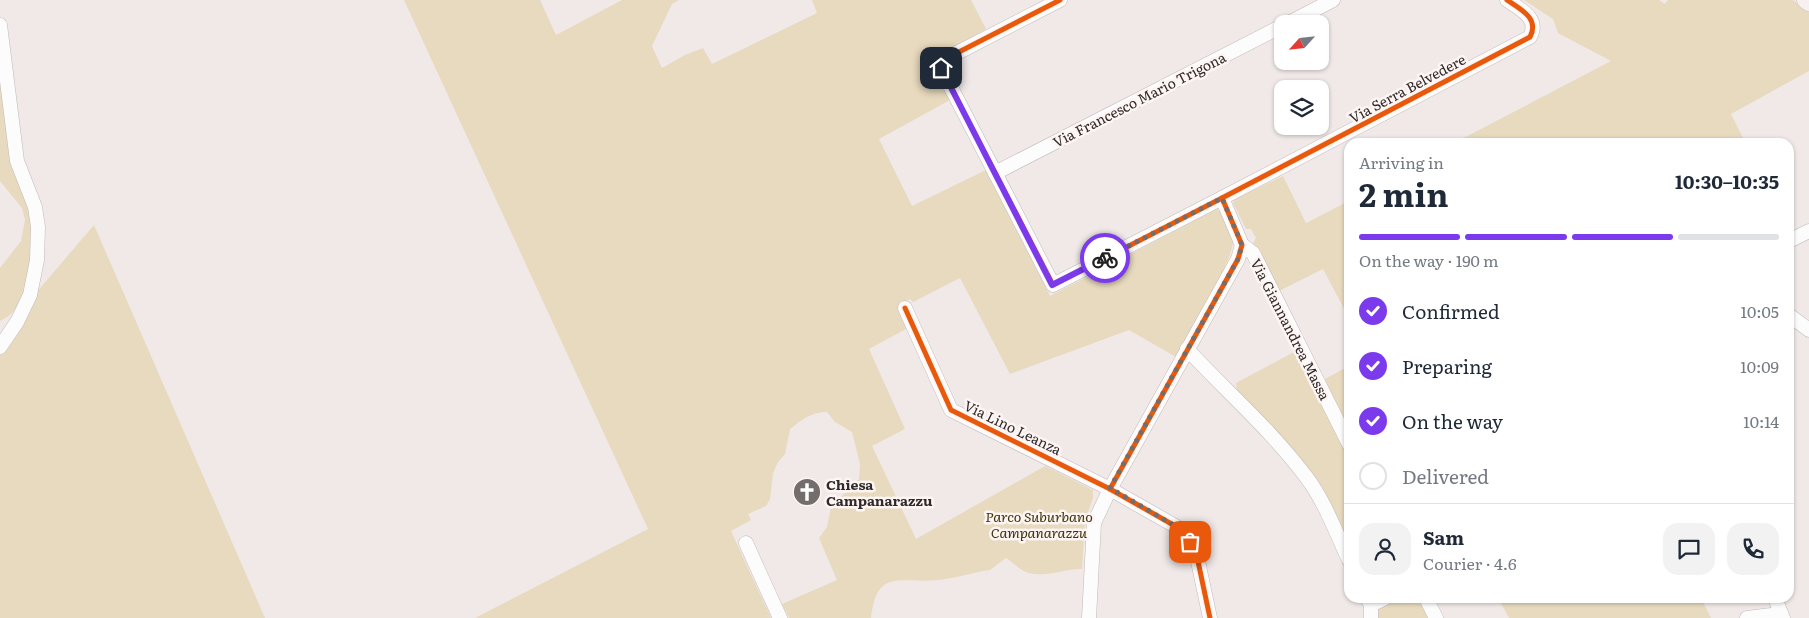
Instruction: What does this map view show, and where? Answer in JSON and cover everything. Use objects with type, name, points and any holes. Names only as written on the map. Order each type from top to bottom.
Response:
[{"type":"street","points":[[1060,0],[953,55],[941,68],[1052,285],[1222,198],[1242,245],[1238,259],[1110,488],[1094,523],[1089,618]]},
{"type":"street","points":[[1304,15],[1333,0]]},
{"type":"street","name":"Via Serra Belvedere","points":[[1222,198],[1530,37],[1533,31],[1533,23],[1529,16],[1507,0]]},
{"type":"street","points":[[0,25],[17,161],[35,207],[38,227],[37,260],[30,295],[17,322],[1,342]]},
{"type":"street","name":"Via Francesco Mario Trigona","points":[[995,173],[1274,30]]},
{"type":"street","points":[[1794,238],[1809,231]]},
{"type":"street","name":"Via Giannandrea Massa","points":[[1242,245],[1253,253],[1344,434]]},
{"type":"street","name":"Via Lino Leanza","points":[[905,308],[951,410],[1110,488],[1184,531],[1196,552],[1210,618]]},
{"type":"street","points":[[1794,319],[1809,330]]},
{"type":"street","points":[[1187,349],[1280,444],[1308,480],[1344,550]]},
{"type":"street","points":[[746,543],[780,618]]},
{"type":"street","points":[[1428,603],[1436,618]]},
{"type":"street","points":[[1747,618],[1781,616],[1777,603]]},
{"type":"green space","name":"Parco Suburbano Campanarazzu","points":[[404,0],[540,0],[556,35],[622,0],[679,0],[672,4],[652,46],[662,68],[685,55],[703,48],[712,64],[817,13],[812,0],[971,0],[986,29],[930,62],[950,100],[879,139],[912,206],[986,170],[1050,296],[1217,209],[1228,223],[1233,235],[1232,249],[1227,263],[1200,316],[1176,357],[1129,330],[1010,374],[960,278],[913,302],[910,299],[898,306],[906,329],[869,349],[905,429],[872,446],[916,539],[1045,466],[1093,490],[1093,498],[1085,521],[1082,569],[1033,574],[1023,571],[1006,558],[990,570],[954,578],[924,581],[892,581],[879,591],[874,602],[871,618],[789,618],[782,604],[837,580],[819,538],[827,527],[831,507],[859,479],[860,464],[852,432],[835,422],[827,412],[822,412],[807,417],[790,429],[785,454],[778,462],[773,473],[770,499],[766,506],[748,514],[751,520],[731,531],[771,618],[475,618],[648,529]]},
{"type":"green space","points":[[1524,0],[1659,0],[1665,4],[1668,0],[1793,0],[1809,12],[1809,71],[1731,114],[1743,138],[1464,138],[1611,61],[1558,33],[1553,19]]},
{"type":"green space","points":[[0,64],[30,210],[32,239],[30,272],[26,288],[12,314],[0,321],[0,268],[21,241],[25,220],[22,208],[0,181]]},
{"type":"green space","points":[[1283,176],[1306,223],[1344,204],[1344,309],[1323,269],[1279,291],[1253,243],[1256,238],[1251,229],[1246,229],[1233,203],[1235,199]]},
{"type":"green space","points":[[94,225],[265,618],[0,618],[0,355],[20,326],[35,294]]},
{"type":"green space","points":[[1294,352],[1344,448],[1344,539],[1330,511],[1244,402],[1237,390],[1236,383]]},
{"type":"green space","points":[[1344,369],[1344,420],[1323,380]]},
{"type":"green space","points":[[1388,603],[1422,603],[1429,618],[1376,618],[1375,610]]},
{"type":"green space","points":[[1501,603],[1704,603],[1711,618],[1509,618]]},
{"type":"cycle path","points":[[1060,0],[953,55],[941,68],[1053,285],[1222,198]]},
{"type":"cycle path","points":[[1110,489],[1238,259],[1242,245],[1222,198],[1530,37],[1532,30],[1531,19],[1507,0]]},
{"type":"cycle path","points":[[905,308],[951,410],[1110,489],[1184,531],[1196,552],[1210,618]]},
{"type":"way so far","points":[[1105,258],[1222,198],[1242,245],[1238,259],[1110,488],[1184,531],[1190,542]]},
{"type":"place","name":"Chiesa Campanarazzu","points":[[807,492]]},
{"type":"route","points":[[941,68],[1052,285],[1105,258]]}]
